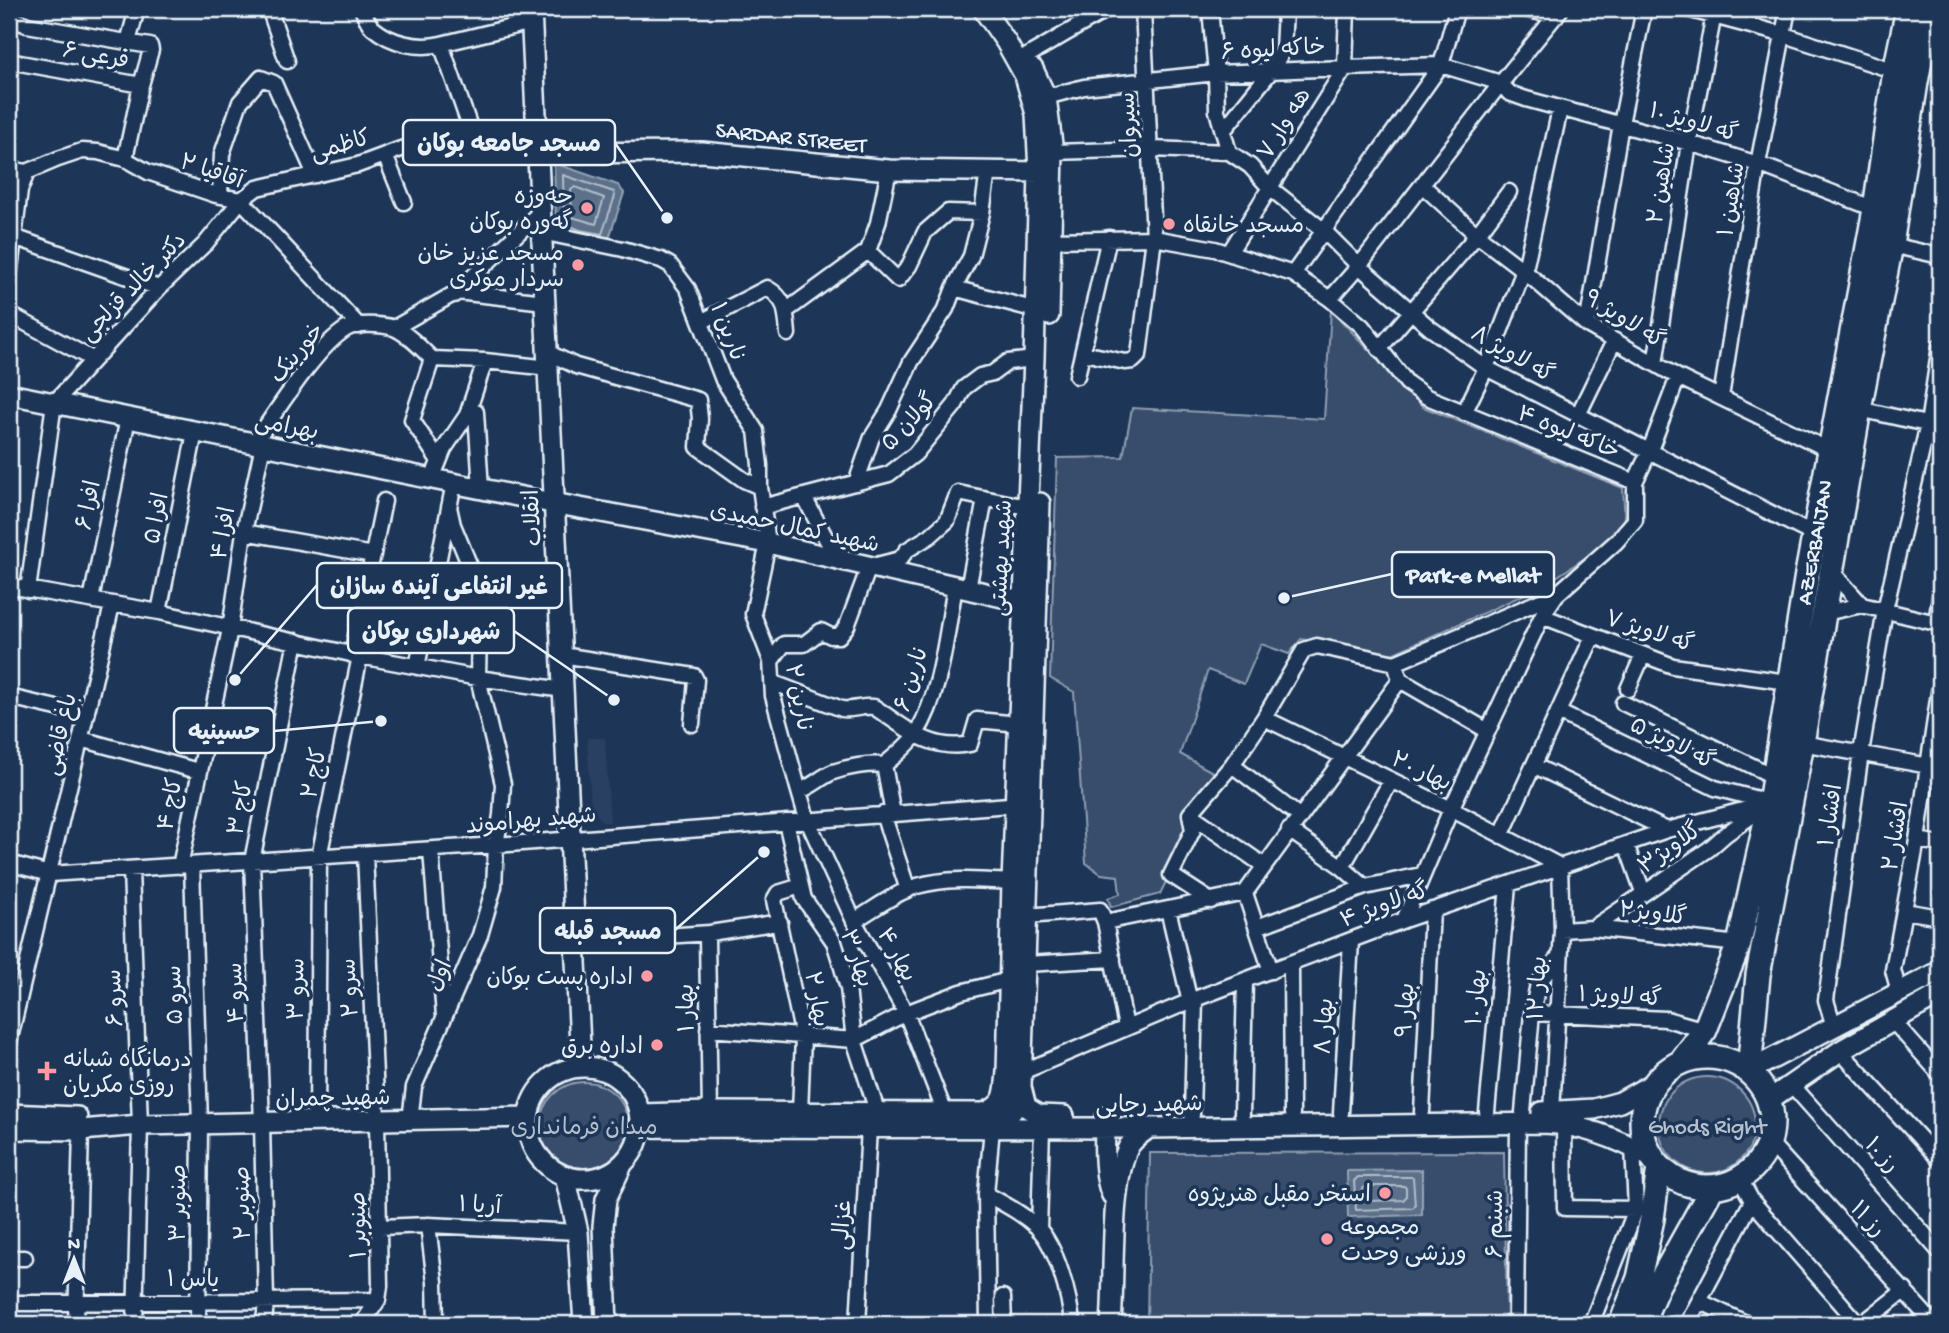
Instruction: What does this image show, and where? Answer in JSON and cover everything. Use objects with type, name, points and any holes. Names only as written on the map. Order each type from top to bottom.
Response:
[{"type":"main road","name":"شهید بهشتی","points":[[983,9],[1025,76],[1036,114],[1039,172],[1027,507],[1030,603],[1019,724],[1027,916],[1022,1080]]},
{"type":"main road","name":"شهید بهشتی","points":[[986,1123],[1004,1099],[1007,1071],[1012,882],[1023,804],[1030,603],[1052,240],[1053,152],[1046,97],[1027,56],[995,9]]},
{"type":"main road","name":"AZERBAIJAN","points":[[1681,1062],[1705,1030],[1738,944],[1770,803],[1788,682],[1875,209],[1895,71],[1908,9]]},
{"type":"main road","name":"AZERBAIJAN","points":[[1749,1071],[1758,975],[1891,244],[1930,9]]},
{"type":"main road","name":"انقلاب","points":[[531,15],[581,1067]]},
{"type":"main road","name":"SARDAR STREET","points":[[537,145],[702,152],[889,170],[1039,172]]},
{"type":"main road","name":"بهرامی","points":[[9,394],[259,444],[436,470],[454,484],[555,504]]},
{"type":"main road","name":"شهید کمال حمیدی","points":[[555,504],[768,543],[1030,603]]},
{"type":"main road","points":[[1749,1071],[1940,971]]},
{"type":"main road","points":[[1769,1100],[1840,1051],[1940,994]]},
{"type":"main road","points":[[1641,1324],[1649,1282],[1652,1219],[1648,1157],[1641,1120],[1645,1101],[1654,1083],[1666,1071],[1681,1062],[1698,1057],[1716,1057],[1749,1071],[1764,1089],[1773,1122],[1770,1143],[1753,1170],[1740,1179],[1712,1188],[1692,1186],[1674,1179],[1648,1157]]},
{"type":"main road","points":[[607,1324],[603,1232],[606,1199],[622,1165],[638,1141],[640,1121],[629,1089],[620,1079],[608,1072],[581,1067],[551,1077],[531,1102],[528,1117],[529,1136],[536,1153],[549,1167],[565,1177],[580,1180],[609,1174],[622,1165]]},
{"type":"main road","points":[[986,1123],[1001,1122],[1013,1111],[1019,1100],[1022,1080]]},
{"type":"main road","name":"شهید رجایی","points":[[1022,1080],[1026,1107],[1039,1115],[1149,1128],[1558,1118],[1620,1102],[1654,1083]]},
{"type":"main road","name":"شهید رجایی","points":[[640,1121],[710,1112],[800,1112],[873,1121],[945,1113],[986,1123]]},
{"type":"main road","name":"شهید رجایی","points":[[640,1121],[873,1121],[986,1123],[1042,1128],[1192,1115],[1487,1112],[1520,1118]]},
{"type":"main road","name":"شهید چمران","points":[[9,1114],[81,1117],[140,1125]]},
{"type":"main road","name":"شهید چمران","points":[[9,1129],[81,1130],[140,1125],[528,1117]]},
{"type":"main road","name":"شهید رجایی","points":[[1558,1118],[1602,1133],[1648,1157]]},
{"type":"main road","points":[[1106,1122],[1109,1188],[1116,1203]]},
{"type":"main road","points":[[1111,1324],[1116,1203],[1122,1167],[1135,1138],[1149,1128]]},
{"type":"main road","points":[[565,1177],[578,1232],[584,1324]]},
{"type":"main road","points":[[1620,1324],[1712,1188]]},
{"type":"main road","points":[[578,1232],[603,1232]]},
{"type":"street","points":[[128,43],[137,9]]},
{"type":"street","points":[[273,9],[272,17],[287,61]]},
{"type":"street","points":[[362,9],[372,27],[410,46],[426,47],[531,15]]},
{"type":"street","points":[[1027,56],[1108,9]]},
{"type":"street","name":"سیروان","points":[[1084,353],[1125,362],[1136,358],[1154,239],[1143,9]]},
{"type":"street","points":[[1053,152],[1151,149],[1229,152],[1217,111],[1210,9]]},
{"type":"street","points":[[1223,131],[1271,71],[1283,50],[1285,9]]},
{"type":"street","points":[[1345,68],[1347,9]]},
{"type":"street","points":[[1293,274],[1441,65],[1457,9]]},
{"type":"street","points":[[1524,9],[1559,12]]},
{"type":"street","points":[[1587,325],[1621,124],[1644,9]]},
{"type":"street","points":[[1687,9],[1714,13],[1895,71]]},
{"type":"street","name":"شاهین ۱","points":[[1721,397],[1758,164],[1787,9]]},
{"type":"street","points":[[1330,299],[1423,186],[1559,12]]},
{"type":"street","name":"شاهین ۲","points":[[1655,364],[1689,142],[1714,13]]},
{"type":"street","points":[[9,18],[27,25],[150,46],[141,85]]},
{"type":"street","points":[[442,44],[472,132]]},
{"type":"street","name":"فرعی ۶","points":[[9,61],[141,85],[125,159]]},
{"type":"street","name":"خاکه لیوه ۶","points":[[1046,97],[1084,87],[1216,73],[1441,65],[1501,83]]},
{"type":"street","name":"هه وار ۷","points":[[1229,253],[1345,68]]},
{"type":"street","points":[[219,195],[222,155],[240,102],[261,78],[274,83],[315,175]]},
{"type":"street","name":"گه لاویژ ۱۰","points":[[1501,83],[1509,93],[1689,142],[1758,164],[1875,209]]},
{"type":"street","points":[[1464,413],[1486,368],[1526,264],[1560,109]]},
{"type":"street","name":"کاظمی","points":[[242,201],[257,188],[358,165],[472,132],[537,145]]},
{"type":"street","name":"آقاقیا ۲","points":[[27,172],[82,151],[98,152],[125,159],[148,172],[242,201],[359,326]]},
{"type":"street","name":"گه لاویژ ۸","points":[[1229,152],[1250,166],[1270,188],[1323,230],[1359,266],[1430,328],[1486,368],[1814,535]]},
{"type":"street","points":[[385,155],[404,202]]},
{"type":"street","points":[[9,169],[27,172],[14,190],[14,237],[9,276]]},
{"type":"street","points":[[786,310],[867,251],[878,223],[889,170]]},
{"type":"street","points":[[856,484],[872,437],[889,410],[911,362],[946,309],[971,257],[982,213],[988,171]]},
{"type":"street","name":"گه لاویژ ۹","points":[[1423,186],[1477,235],[1587,325],[1678,377],[1829,450]]},
{"type":"street","points":[[1379,349],[1477,235],[1508,192]]},
{"type":"street","name":"دکتر خالد قزلجی","points":[[54,403],[159,288],[206,243],[242,201]]},
{"type":"street","points":[[867,251],[898,280],[909,266],[925,232],[948,212],[982,213]]},
{"type":"street","points":[[540,222],[453,296],[394,328],[416,343],[432,359],[549,361],[698,400],[698,447],[744,480],[760,487]]},
{"type":"street","name":"نارین ۱","points":[[540,222],[670,264],[688,289],[723,380],[756,431],[762,507],[768,543]]},
{"type":"street","points":[[14,237],[159,288]]},
{"type":"street","points":[[1077,376],[1110,239]]},
{"type":"street","name":"خاکه لیوه ۴","points":[[1052,240],[1154,239],[1229,253],[1293,274],[1330,299],[1362,326],[1406,383],[1427,397],[1635,482],[1635,520],[1616,542],[1557,594],[1395,663]]},
{"type":"street","points":[[1891,244],[1940,256]]},
{"type":"street","points":[[701,322],[767,288],[778,295],[786,310],[788,334]]},
{"type":"street","points":[[954,288],[1036,310]]},
{"type":"street","points":[[453,296],[457,292],[545,302]]},
{"type":"street","points":[[9,314],[92,359]]},
{"type":"street","name":"خورینک","points":[[259,444],[317,356],[347,328],[394,328]]},
{"type":"street","points":[[1578,415],[1614,341]]},
{"type":"street","name":"افشار ۱","points":[[1834,1027],[1826,1000],[1861,753],[1885,610],[1934,426],[1940,346]]},
{"type":"street","points":[[432,359],[412,420],[436,470]]},
{"type":"street","name":"گولان ۵","points":[[762,507],[889,474],[915,454],[955,405],[964,388],[980,376],[993,373],[1008,362],[1034,359]]},
{"type":"street","points":[[436,470],[452,436],[467,415],[485,361]]},
{"type":"street","points":[[1635,482],[1678,377]]},
{"type":"street","points":[[28,590],[54,403]]},
{"type":"street","points":[[1859,409],[1934,426]]},
{"type":"street","points":[[476,412],[481,489]]},
{"type":"street","name":"افرا ۶","points":[[91,600],[128,418]]},
{"type":"street","name":"افرا ۵","points":[[159,612],[195,432]]},
{"type":"street","name":"افرا ۴","points":[[230,629],[259,444]]},
{"type":"street","points":[[417,667],[454,484]]},
{"type":"street","points":[[771,661],[785,644],[804,644],[821,631],[831,636],[839,636],[847,626],[869,567],[900,559],[916,544],[930,536],[947,521],[958,493],[1027,507]]},
{"type":"street","points":[[804,497],[837,559]]},
{"type":"street","name":"نارین ۶","points":[[884,765],[915,735],[930,701],[985,499]]},
{"type":"street","name":"کاج ۲","points":[[319,857],[384,501]]},
{"type":"street","name":"اول","points":[[410,1120],[414,1087],[480,935],[494,887],[503,784],[478,678],[479,627],[476,591],[472,571],[453,525],[449,507]]},
{"type":"street","points":[[244,532],[373,555]]},
{"type":"street","name":"نارین ۲","points":[[768,543],[753,614],[771,661],[773,696],[807,820]]},
{"type":"street","points":[[1832,572],[1862,605]]},
{"type":"street","points":[[9,586],[159,612],[417,667],[564,690]]},
{"type":"street","points":[[1404,920],[1451,809],[1542,616],[1557,594]]},
{"type":"street","points":[[1825,613],[1862,605],[1938,624],[1940,597]]},
{"type":"street","name":"باغ قاضی","points":[[9,1042],[113,606]]},
{"type":"street","name":"گه لاویژ ۷","points":[[1542,616],[1673,666],[1788,682]]},
{"type":"street","name":"کاج ۴","points":[[186,865],[198,771],[230,629]]},
{"type":"street","points":[[1501,836],[1594,636]]},
{"type":"street","name":"کاج ۳","points":[[252,861],[296,642]]},
{"type":"street","points":[[1190,814],[1232,765],[1264,718],[1304,650],[1317,646],[1395,663],[1399,680],[1488,731]]},
{"type":"street","points":[[562,655],[694,676],[696,680],[692,723]]},
{"type":"street","points":[[1643,655],[1625,696],[1775,777]]},
{"type":"street","points":[[1027,916],[1103,916],[1168,909],[1245,892],[1399,680]]},
{"type":"street","points":[[774,683],[842,709],[852,711],[866,705],[874,707],[930,743],[959,747],[970,744],[977,720],[1019,724]]},
{"type":"street","name":"افشار ۲","points":[[1899,992],[1893,970],[1934,767],[1940,686]]},
{"type":"street","points":[[9,697],[87,715]]},
{"type":"street","name":"گه لاویژ ۵","points":[[1560,713],[1715,788],[1770,803]]},
{"type":"street","name":"بهار ۲۰","points":[[1264,718],[1451,809],[1560,866]]},
{"type":"street","points":[[81,739],[198,771]]},
{"type":"street","points":[[1802,743],[1934,767]]},
{"type":"street","points":[[799,791],[812,787],[832,773],[874,764],[884,765],[888,814],[908,890]]},
{"type":"street","points":[[1232,765],[1299,816]]},
{"type":"street","points":[[1535,766],[1667,830]]},
{"type":"street","points":[[1342,867],[1391,781]]},
{"type":"street","name":"گه لاویژ ۴","points":[[1022,1080],[1126,1027],[1404,920],[1667,830],[1770,803]]},
{"type":"street","name":"گلاویژ۳","points":[[1593,928],[1709,849],[1770,803]]},
{"type":"street","name":"شهید بهراموند","points":[[9,863],[49,874],[431,850],[1023,804]]},
{"type":"street","points":[[1190,814],[1263,865]]},
{"type":"street","points":[[1190,814],[1193,830],[1171,875],[1211,901]]},
{"type":"street","name":"بهار ۴","points":[[807,820],[854,921],[906,1013],[945,1113]]},
{"type":"street","name":"بهار ۳","points":[[786,822],[804,899],[834,942],[848,988],[854,1040],[873,1121]]},
{"type":"street","points":[[1289,830],[1342,867],[1365,887]]},
{"type":"street","points":[[1917,841],[1940,844]]},
{"type":"street","points":[[1626,844],[1643,892]]},
{"type":"street","points":[[431,850],[444,1018]]},
{"type":"street","name":"سرو ۲","points":[[365,854],[377,1120]]},
{"type":"street","name":"سرو ۳","points":[[317,1122],[319,857]]},
{"type":"street","name":"سرو ۴","points":[[252,861],[262,1123]]},
{"type":"street","name":"سرو ۵","points":[[186,865],[200,1124]]},
{"type":"street","name":"بهار ۱۲","points":[[1560,866],[1562,930],[1557,1015],[1558,1118],[1565,1208],[1636,1209]]},
{"type":"street","name":"سرو ۶","points":[[131,869],[140,1125],[135,1324]]},
{"type":"street","points":[[1258,927],[1365,887],[1421,875]]},
{"type":"street","points":[[854,921],[918,886],[959,879],[1012,882]]},
{"type":"street","name":"بهار ۲","points":[[800,1112],[803,1037],[775,896],[801,886]]},
{"type":"street","name":"بهار ۱۰","points":[[1487,1112],[1508,886]]},
{"type":"street","points":[[1245,892],[1271,971]]},
{"type":"street","points":[[1168,909],[1192,1000],[1192,1115]]},
{"type":"street","name":"بهار ۹","points":[[1422,1112],[1432,910]]},
{"type":"street","points":[[1904,911],[1940,917]]},
{"type":"street","points":[[1103,916],[1126,1027]]},
{"type":"street","points":[[574,942],[709,933],[780,922]]},
{"type":"street","name":"گلاویژ۲","points":[[1562,930],[1593,928],[1738,944]]},
{"type":"street","name":"بهار ۱","points":[[709,933],[706,942],[710,1112]]},
{"type":"street","name":"بهار ۸","points":[[1341,1113],[1350,941]]},
{"type":"street","name":"شبنم ۶","points":[[1516,1324],[1520,1118],[1532,1013],[1538,984],[1560,955]]},
{"type":"street","points":[[1026,964],[1113,959]]},
{"type":"street","points":[[1291,963],[1292,1114]]},
{"type":"street","points":[[708,1029],[854,1040],[906,1013],[961,992],[1009,980]]},
{"type":"street","points":[[1242,1114],[1245,980]]},
{"type":"street","name":"گه لاویژ ۱","points":[[1532,1013],[1666,1019],[1705,1030]]},
{"type":"street","points":[[1893,1021],[1940,1074]]},
{"type":"street","points":[[1840,1051],[1940,1160]]},
{"type":"street","name":"رز ۱۰","points":[[1792,1085],[1940,1252]]},
{"type":"street","name":"صنوبر ۱","points":[[377,1120],[380,1227],[378,1300]]},
{"type":"street","name":"غزالی","points":[[858,1324],[873,1121]]},
{"type":"street","name":"صنوبر ۲","points":[[262,1123],[266,1301],[264,1324]]},
{"type":"street","points":[[986,1123],[988,1324]]},
{"type":"street","name":"صنوبر ۳","points":[[198,1324],[200,1124]]},
{"type":"street","points":[[1039,1230],[1042,1128]]},
{"type":"street","points":[[76,1324],[81,1130]]},
{"type":"street","name":"رز ۱۱","points":[[1770,1143],[1934,1324]]},
{"type":"street","points":[[1591,1324],[1636,1209],[1648,1157]]},
{"type":"street","points":[[1740,1179],[1752,1201],[1860,1324],[1905,1290]]},
{"type":"street","points":[[986,1194],[1017,1211],[1039,1230],[1051,1250],[1066,1290],[1072,1324]]},
{"type":"street","points":[[1687,1324],[1752,1201]]},
{"type":"street","points":[[428,1225],[435,1282],[436,1324]]},
{"type":"street","name":"آریا ۱","points":[[380,1227],[428,1225],[578,1232]]},
{"type":"street","points":[[9,1258],[25,1258]]},
{"type":"street","points":[[1003,1297],[1004,1324]]},
{"type":"street","points":[[362,1324],[378,1300]]},
{"type":"street","name":"یاس ۱","points":[[9,1303],[378,1300]]},
{"type":"street","points":[[1699,1301],[1748,1324]]},
{"type":"shaded area","points":[[587,738],[605,738],[610,822],[603,822],[591,808]]},
{"type":"green space","points":[[1331,310],[1423,407],[1623,488],[1625,521],[1594,552],[1541,587],[1392,654],[1301,639],[1289,654],[1261,644],[1244,684],[1208,670],[1180,754],[1218,775],[1160,894],[1111,907],[1108,898],[1120,894],[1118,876],[1101,874],[1086,863],[1074,692],[1050,678],[1057,458],[1123,457],[1132,408],[1324,419]]},
{"type":"green space","name":"Ghods Right","points":[[1707,1077],[1725,1080],[1741,1091],[1752,1107],[1755,1125],[1752,1143],[1741,1159],[1725,1170],[1707,1173],[1689,1170],[1673,1159],[1662,1143],[1659,1125],[1662,1107],[1673,1091],[1689,1080]]},
{"type":"green space","name":"میدان فرمانداری","points":[[584,1082],[609,1089],[621,1101],[628,1126],[621,1151],[609,1163],[584,1170],[559,1163],[547,1151],[540,1126],[547,1101],[559,1089]]},
{"type":"green space","name":"مجموعه ورزشی وحدت","points":[[1504,1152],[1507,1324],[1147,1324],[1150,1153]]},
{"type":"water","name":"حه‌وزه گه‌وره بوکان","points":[[554,163],[618,185],[624,193],[607,244],[562,231],[556,223]]},
{"type":"water","name":"استخر مقبل هنرپژوه","points":[[1422,1170],[1422,1215],[1348,1217],[1347,1171]]},
{"type":"place","name":"حه‌وزه گه‌وره بوکان","points":[[587,208]]},
{"type":"place","name":"مسجد جامعه بوکان","points":[[667,218]]},
{"type":"place","name":"مسجد خانقاه","points":[[1169,224]]},
{"type":"place","name":"مسجد عزیز خان سردار موکری","points":[[578,265]]},
{"type":"place","name":"Park-e Mellat","points":[[1284,598]]},
{"type":"place","name":"غیر انتفاعی آینده سازان","points":[[235,680]]},
{"type":"place","name":"شهرداری بوکان","points":[[614,700]]},
{"type":"place","name":"حسینیه","points":[[381,721]]},
{"type":"place","name":"مسجد قبله","points":[[764,852]]},
{"type":"place","name":"اداره پست بوکان","points":[[647,976]]},
{"type":"place","name":"اداره برق","points":[[657,1045]]},
{"type":"place","name":"درمانگاه شبانه روزی مکریان","points":[[47,1071]]},
{"type":"place","name":"استخر مقبل هنرپژوه","points":[[1385,1193]]},
{"type":"place","name":"مجموعه ورزشی وحدت","points":[[1327,1239]]}]
